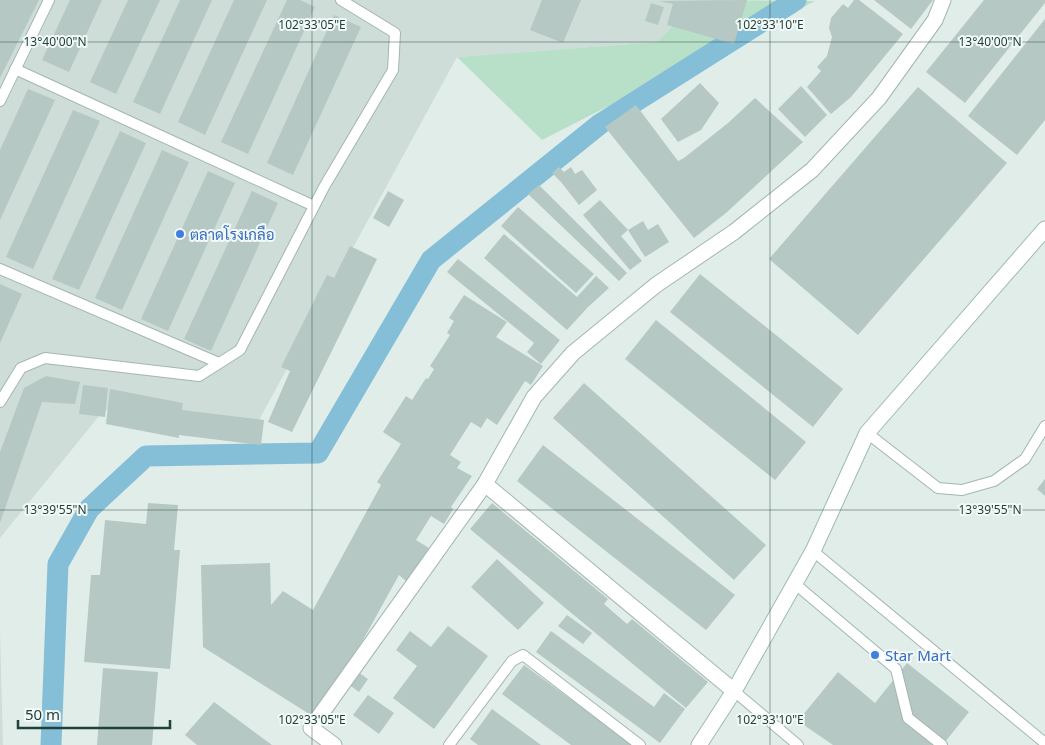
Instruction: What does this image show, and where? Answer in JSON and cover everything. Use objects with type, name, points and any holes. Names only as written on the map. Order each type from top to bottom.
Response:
[{"type":"street","points":[[334,745],[311,728],[485,484],[534,397],[573,353],[656,285],[734,232],[812,170],[879,98],[935,20],[942,0]]},
{"type":"street","points":[[698,745],[734,691],[812,550],[867,433],[1045,229]]},
{"type":"street","points":[[485,484],[734,691]]},
{"type":"lane","points":[[0,101],[49,0]]},
{"type":"lane","points":[[0,402],[21,368],[45,358],[199,376],[240,350],[314,206],[393,70],[395,33],[341,0]]},
{"type":"lane","points":[[15,69],[314,206]]},
{"type":"lane","points":[[0,269],[219,363]]},
{"type":"lane","points":[[867,433],[938,488],[962,490],[994,481],[1025,459],[1045,426]]},
{"type":"lane","points":[[812,550],[1045,743]]},
{"type":"lane","points":[[794,583],[896,669],[908,718],[942,745]]},
{"type":"lane","points":[[449,745],[512,661],[523,655],[640,745]]},
{"type":"lane","points":[[734,691],[798,745]]},
{"type":"shaded area","name":"ตลาดโรงเกลือ","points":[[0,0],[698,0],[657,42],[457,57],[259,420],[104,410],[0,538]]},
{"type":"shaded area","points":[[0,630],[3,745],[0,745]]},
{"type":"green space","points":[[698,0],[815,1],[542,140],[457,57],[657,42]]},
{"type":"building","points":[[0,0],[39,0],[0,78]]},
{"type":"building","points":[[70,0],[102,0],[69,72],[42,60]]},
{"type":"building","points":[[128,0],[160,0],[116,94],[90,82]]},
{"type":"building","points":[[180,0],[212,0],[160,114],[133,102]]},
{"type":"building","points":[[234,0],[267,0],[205,135],[178,122]]},
{"type":"building","points":[[287,0],[300,0],[315,7],[248,154],[221,142]]},
{"type":"building","points":[[542,0],[581,0],[563,43],[530,30]]},
{"type":"building","points":[[747,0],[734,44],[667,25],[673,4],[659,1]]},
{"type":"building","points":[[854,0],[859,0],[903,34],[851,97],[831,114],[807,87],[821,71],[817,67],[827,56],[832,37],[829,28],[831,18],[843,4],[848,8]]},
{"type":"building","points":[[874,0],[933,0],[911,29]]},
{"type":"building","points":[[984,0],[1045,0],[1045,3],[965,103],[926,72]]},
{"type":"building","points":[[651,3],[664,7],[658,25],[645,21]]},
{"type":"building","points":[[334,15],[361,27],[293,175],[267,163]]},
{"type":"building","points":[[1045,19],[1045,120],[1017,155],[968,116]]},
{"type":"building","points":[[700,83],[719,103],[701,130],[678,142],[661,119]]},
{"type":"building","points":[[801,86],[827,115],[805,137],[778,109]]},
{"type":"building","points":[[918,87],[1007,163],[858,335],[769,259]]},
{"type":"building","points":[[28,89],[55,100],[0,220],[0,150]]},
{"type":"building","points":[[755,98],[803,142],[726,213],[694,238],[605,127],[636,105],[678,161],[728,123]]},
{"type":"building","points":[[73,110],[100,121],[33,269],[6,257]]},
{"type":"building","points":[[120,131],[146,143],[79,290],[52,279]]},
{"type":"building","points":[[162,150],[189,162],[122,310],[95,298]]},
{"type":"building","points":[[559,167],[564,172],[571,167],[575,174],[582,170],[597,190],[579,205],[552,173]]},
{"type":"building","points":[[208,171],[235,183],[168,331],[141,319]]},
{"type":"building","points":[[539,185],[627,273],[619,281],[528,194]]},
{"type":"building","points":[[252,191],[278,203],[211,351],[184,339]]},
{"type":"building","points":[[388,191],[404,200],[389,227],[373,218]]},
{"type":"building","points":[[600,200],[628,230],[621,236],[642,261],[630,270],[583,215]]},
{"type":"building","points":[[518,207],[594,274],[576,293],[501,226]]},
{"type":"building","points":[[643,221],[648,230],[658,224],[669,242],[645,257],[628,230]]},
{"type":"building","points":[[504,234],[577,297],[596,276],[609,288],[567,330],[484,258]]},
{"type":"building","points":[[350,246],[377,259],[292,432],[268,422],[290,371],[281,367],[327,275],[334,278]]},
{"type":"building","points":[[458,259],[560,340],[541,364],[527,352],[534,343],[447,272]]},
{"type":"building","points":[[700,274],[843,389],[813,427],[670,312]]},
{"type":"building","points":[[0,284],[22,294],[0,343]]},
{"type":"building","points":[[464,295],[507,322],[496,337],[543,366],[531,385],[525,381],[497,425],[487,418],[481,428],[471,422],[450,455],[461,462],[457,468],[472,476],[451,507],[453,509],[444,524],[431,516],[416,540],[429,548],[407,582],[399,575],[363,640],[314,717],[203,647],[201,565],[270,563],[271,605],[283,591],[313,610],[381,485],[377,482],[401,444],[383,432],[406,396],[412,400],[434,369],[430,366],[450,335],[447,333],[454,321],[449,318]]},
{"type":"building","points":[[656,320],[806,442],[775,480],[625,359]]},
{"type":"building","points":[[46,376],[80,382],[75,404],[42,402],[0,523],[0,452],[24,388]]},
{"type":"building","points":[[584,383],[766,545],[734,580],[553,418]]},
{"type":"building","points":[[83,385],[108,388],[105,417],[79,414]]},
{"type":"building","points":[[110,389],[183,403],[182,410],[264,420],[261,445],[179,435],[179,438],[106,424]]},
{"type":"building","points":[[543,445],[735,595],[706,630],[517,481]]},
{"type":"building","points":[[1045,479],[1045,496],[1037,489]]},
{"type":"building","points":[[148,503],[178,505],[174,550],[180,550],[170,669],[84,662],[91,575],[100,575],[105,520],[146,524]]},
{"type":"building","points":[[492,503],[608,599],[604,604],[627,624],[632,619],[708,682],[686,708],[470,529]]},
{"type":"building","points":[[497,559],[544,603],[518,630],[471,587]]},
{"type":"building","points":[[567,615],[592,633],[583,644],[558,626]]},
{"type":"building","points":[[448,626],[488,656],[434,729],[393,698],[417,666],[396,650],[410,631],[431,647]]},
{"type":"building","points":[[551,631],[654,707],[664,693],[685,709],[660,743],[536,652]]},
{"type":"building","points":[[907,663],[969,712],[945,742],[948,745],[833,745],[798,721],[838,672],[875,703]]},
{"type":"building","points":[[524,665],[633,745],[571,745],[502,694]]},
{"type":"building","points":[[103,668],[158,672],[152,745],[97,745]]},
{"type":"building","points":[[358,672],[368,679],[359,692],[348,684]]},
{"type":"building","points":[[368,695],[394,713],[379,734],[353,715]]},
{"type":"building","points":[[214,702],[272,745],[197,745],[185,735]]},
{"type":"building","points":[[492,709],[541,745],[478,745],[470,739]]},
{"type":"waterway","points":[[51,745],[58,564],[89,509],[146,456],[318,453],[431,260],[600,124],[796,0]]},
{"type":"place","name":"ตลาดโรงเกลือ","points":[[180,234]]},
{"type":"place","name":"Star Mart","points":[[875,655]]}]
